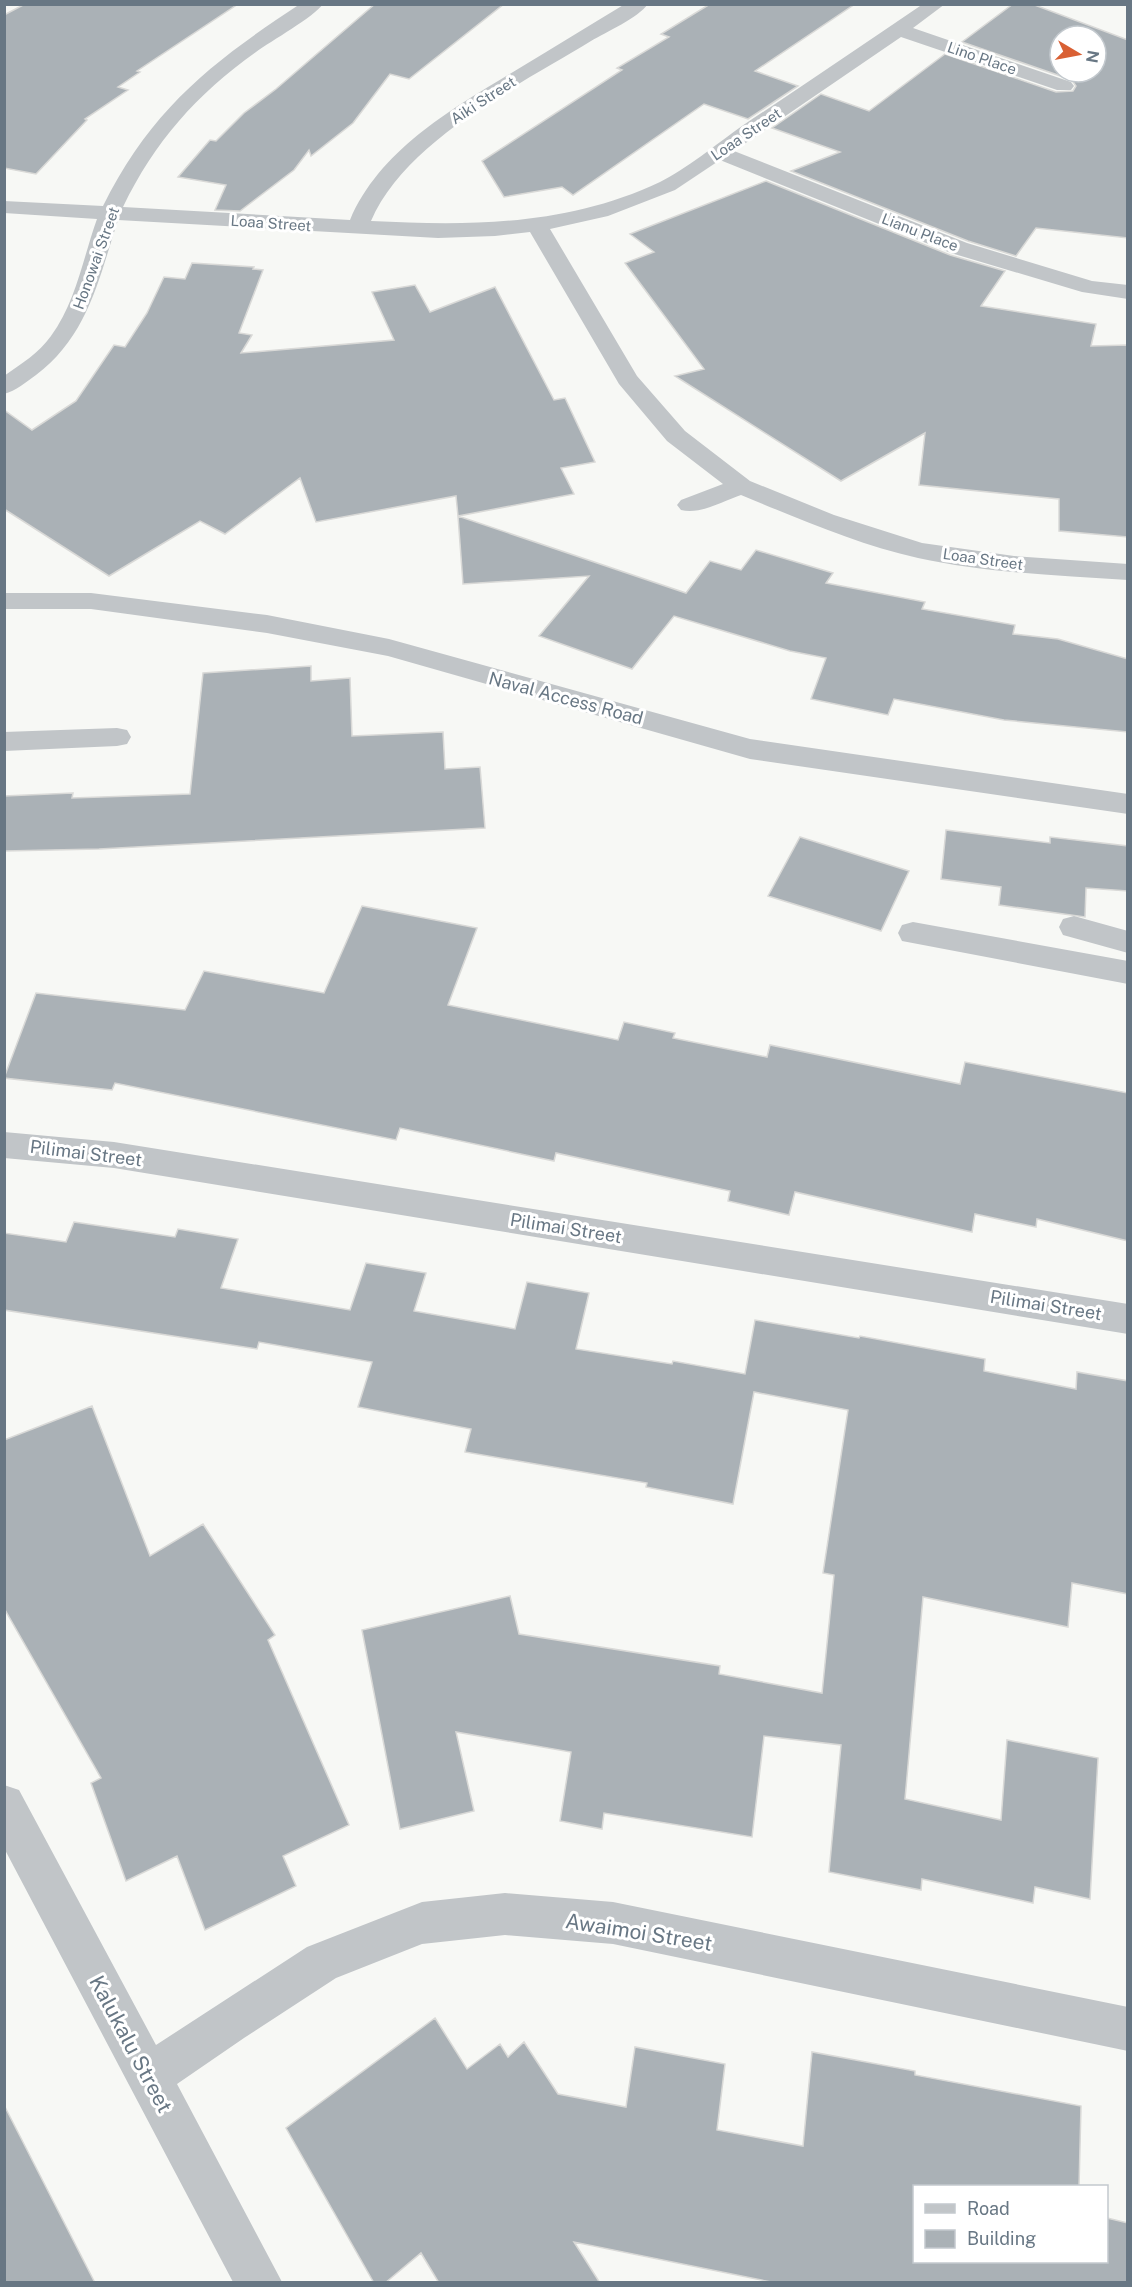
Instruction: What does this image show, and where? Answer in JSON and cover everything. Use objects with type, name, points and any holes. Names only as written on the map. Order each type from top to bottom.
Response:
[{"type":"street","name":"Honowai Street","points":[[4,387],[31,368],[58,342],[75,316],[111,212],[136,163],[168,120],[244,50],[314,4]]},
{"type":"street","name":"Aiki Street","points":[[357,228],[369,200],[395,169],[424,141],[464,110],[639,4]]},
{"type":"street","name":"Loaa Street","points":[[4,207],[438,231],[495,230],[537,225],[600,211],[668,186],[936,4]]},
{"type":"street","name":"Lino Place","points":[[900,30],[1064,87]]},
{"type":"street","name":"Lianu Place","points":[[719,152],[959,248],[1090,286],[1128,292]]},
{"type":"street","name":"Loaa Street","points":[[537,225],[627,380],[676,436],[741,486],[825,520],[919,550],[1014,564],[1128,572]]},
{"type":"street","points":[[690,506],[741,486]]},
{"type":"street","name":"Naval Access Road","points":[[4,601],[91,601],[267,624],[389,648],[750,749],[1128,804]]},
{"type":"street","points":[[4,742],[117,736]]},
{"type":"street","points":[[1074,927],[1128,942]]},
{"type":"street","points":[[913,933],[1128,973]]},
{"type":"street","name":"Pilimai Street","points":[[4,1145],[126,1156],[1128,1318]]},
{"type":"street","name":"Kalukalu Street","points":[[4,1805],[258,2283]]},
{"type":"street","name":"Awaimoi Street","points":[[149,2078],[228,2022],[322,1962],[422,1923],[505,1914],[613,1923],[1128,2029]]},
{"type":"building","points":[[25,4],[238,4],[137,71],[140,72],[118,87],[128,90],[85,119],[87,120],[36,174],[4,168],[4,15]]},
{"type":"building","points":[[375,4],[504,4],[409,79],[390,74],[353,123],[311,156],[309,150],[294,170],[240,211],[215,210],[226,185],[178,177],[210,140],[216,141],[244,113],[276,89]]},
{"type":"building","points":[[710,4],[855,4],[755,71],[798,86],[748,119],[704,104],[573,195],[562,187],[504,197],[482,161],[622,70],[617,68],[669,37],[661,34]]},
{"type":"building","points":[[1013,4],[1032,4],[1085,24],[1048,24],[1048,72],[962,42]]},
{"type":"building","points":[[1108,32],[1128,40],[1128,238],[1036,228],[1016,256],[968,241],[791,171],[840,152],[772,128],[821,94],[869,111],[945,54],[1056,92],[1073,91],[1075,84],[1108,84]]},
{"type":"building","points":[[766,181],[950,255],[1005,271],[981,306],[1096,324],[1091,346],[1128,345],[1128,537],[1059,531],[1059,499],[919,485],[925,433],[841,481],[675,376],[704,369],[625,263],[654,252],[630,234]]},
{"type":"building","points":[[192,263],[254,267],[253,269],[263,270],[239,333],[252,335],[241,353],[394,340],[372,292],[415,285],[430,312],[495,287],[554,400],[565,398],[595,462],[561,468],[574,494],[458,516],[456,496],[316,522],[300,478],[225,534],[200,521],[109,576],[4,509],[4,410],[32,430],[76,401],[114,345],[125,347],[147,313],[164,277],[185,279]]},
{"type":"building","points":[[458,516],[686,593],[710,561],[741,570],[756,550],[833,573],[826,583],[925,602],[922,609],[1015,625],[1013,634],[1058,639],[1128,659],[1128,732],[1004,720],[894,699],[888,715],[811,699],[826,658],[790,651],[674,616],[632,669],[539,636],[589,576],[463,584]]},
{"type":"building","points":[[311,666],[311,681],[350,678],[352,736],[443,732],[445,769],[480,767],[485,828],[99,849],[4,851],[4,796],[73,793],[72,798],[190,794],[203,673]]},
{"type":"building","points":[[946,830],[1050,843],[1050,837],[1128,846],[1128,891],[1086,888],[1085,917],[999,905],[1001,887],[941,879]]},
{"type":"building","points":[[800,837],[909,871],[881,931],[768,896]]},
{"type":"building","points":[[362,906],[477,928],[448,1005],[618,1040],[624,1022],[675,1033],[673,1038],[767,1057],[770,1045],[960,1084],[965,1062],[1128,1093],[1128,1241],[1037,1219],[1036,1227],[975,1214],[972,1232],[795,1192],[789,1215],[728,1201],[730,1191],[556,1153],[554,1161],[400,1128],[396,1140],[115,1083],[112,1090],[4,1078],[36,993],[185,1010],[204,971],[324,993]]},
{"type":"building","points":[[74,1222],[175,1237],[178,1229],[238,1239],[221,1288],[350,1310],[366,1263],[426,1273],[414,1311],[515,1329],[527,1282],[589,1293],[576,1349],[672,1364],[673,1361],[745,1374],[755,1320],[985,1359],[984,1371],[1076,1389],[1077,1372],[1128,1381],[1128,1594],[1072,1583],[1068,1627],[923,1597],[905,1799],[1001,1820],[1007,1740],[1098,1758],[1090,1899],[1035,1887],[1033,1903],[922,1879],[921,1890],[829,1872],[841,1745],[764,1736],[752,1837],[604,1813],[602,1829],[560,1821],[571,1752],[456,1732],[474,1811],[400,1829],[362,1630],[510,1596],[519,1634],[720,1666],[719,1674],[822,1693],[834,1575],[823,1573],[848,1410],[754,1392],[733,1504],[646,1487],[647,1483],[465,1452],[471,1429],[358,1407],[372,1362],[259,1342],[257,1349],[4,1310],[4,1233],[66,1242]]},
{"type":"building","points":[[92,1406],[150,1556],[203,1524],[275,1635],[268,1640],[349,1825],[283,1856],[296,1886],[205,1930],[177,1856],[126,1881],[91,1783],[101,1778],[4,1608],[4,1440]]},
{"type":"building","points":[[435,2018],[467,2069],[500,2044],[508,2057],[524,2042],[558,2094],[626,2107],[635,2047],[725,2064],[717,2130],[803,2146],[812,2052],[915,2071],[915,2075],[1081,2106],[1079,2185],[913,2185],[913,2263],[1108,2263],[1108,2218],[1128,2223],[1128,2283],[776,2283],[574,2242],[600,2283],[439,2283],[421,2253],[385,2283],[374,2283],[286,2128]]},
{"type":"building","points":[[4,2105],[95,2283],[4,2283]]}]
